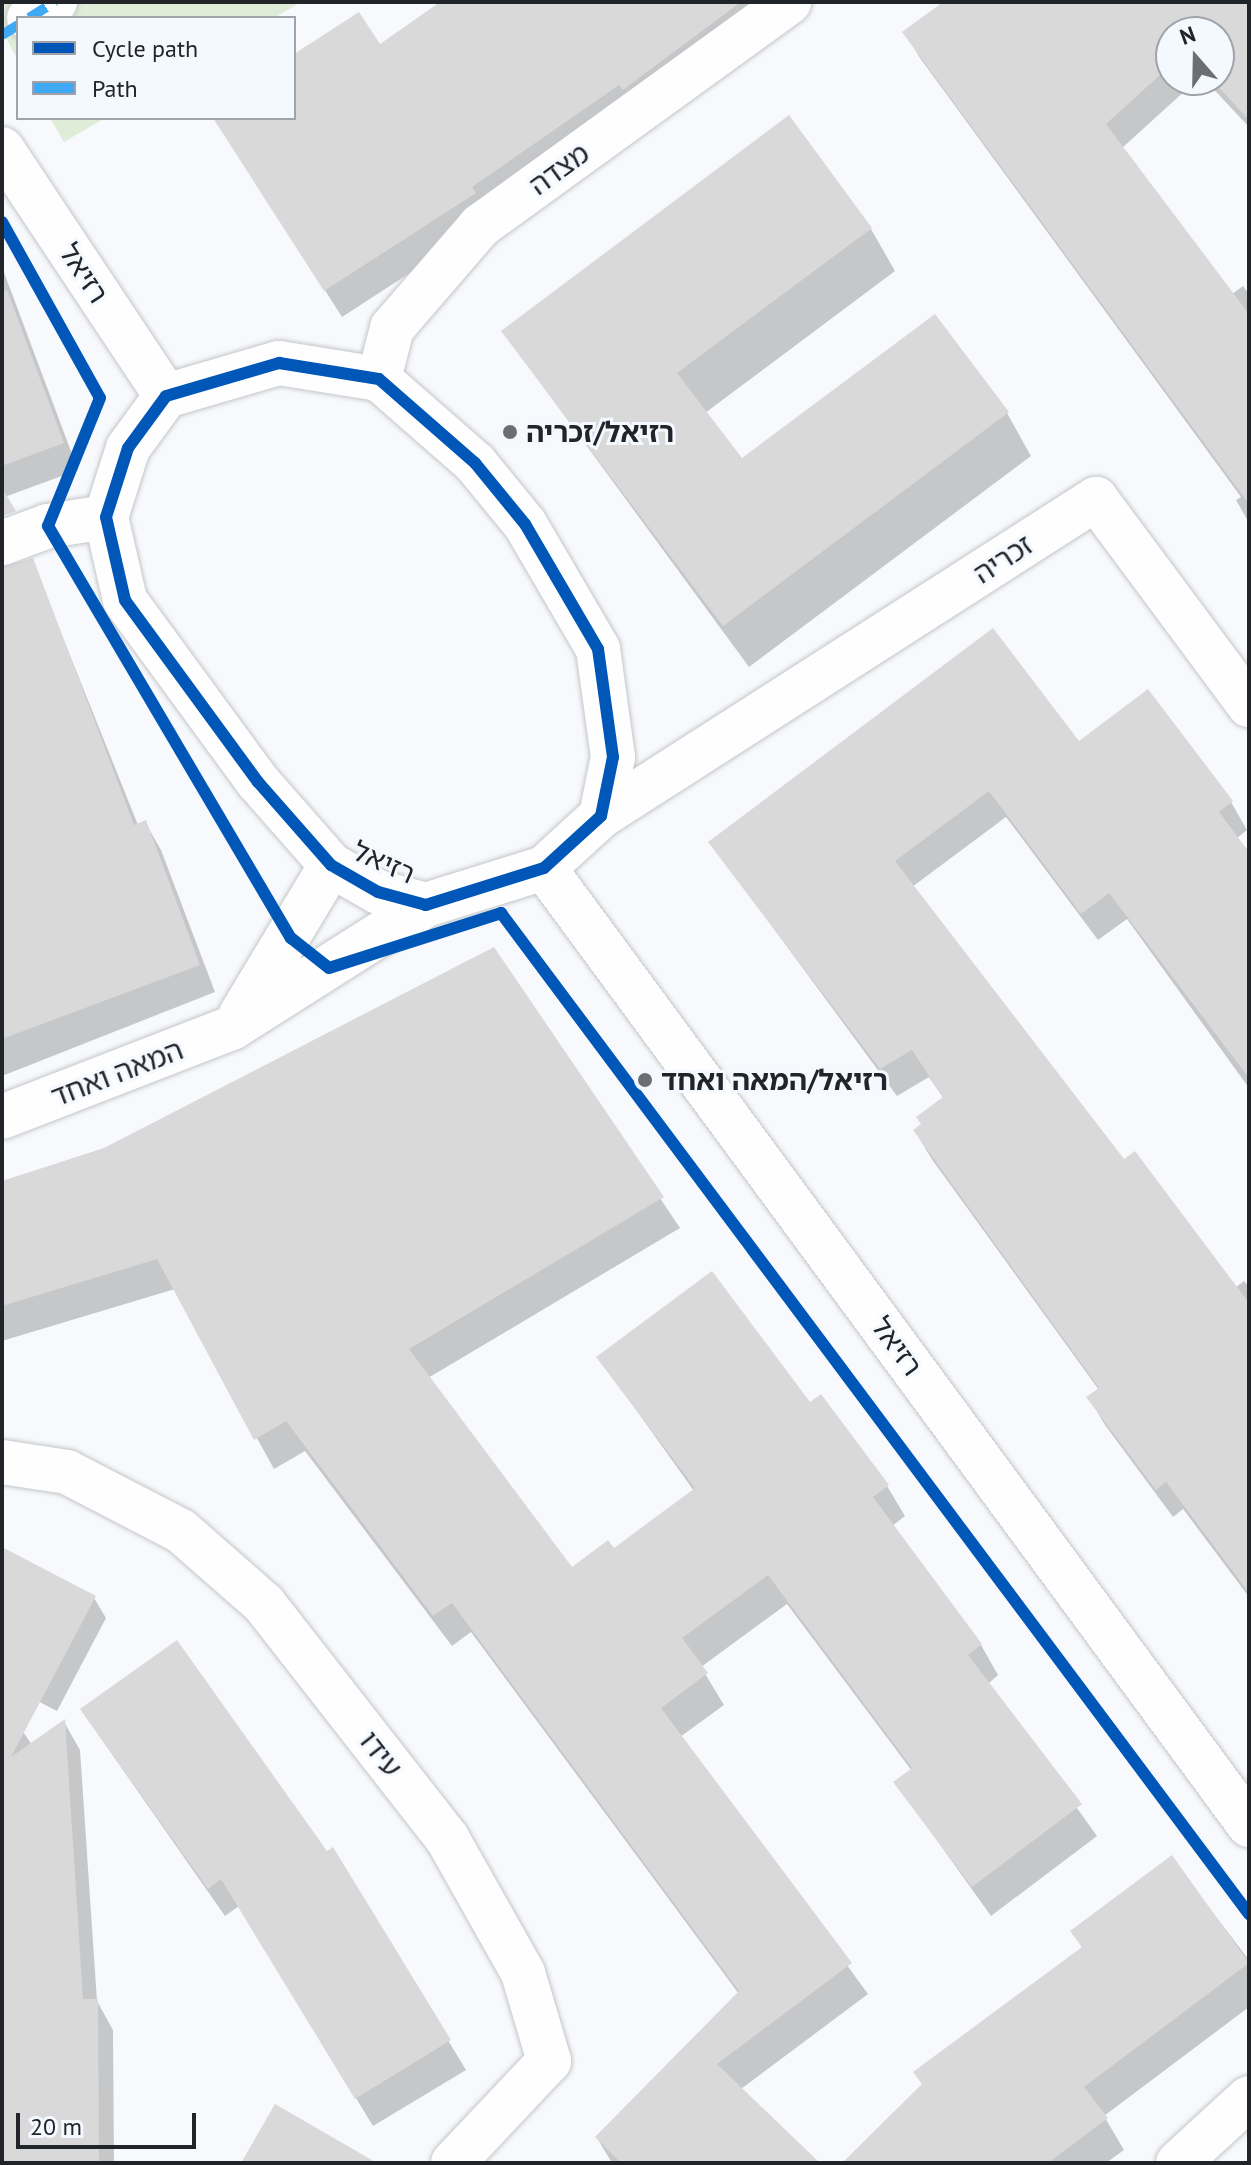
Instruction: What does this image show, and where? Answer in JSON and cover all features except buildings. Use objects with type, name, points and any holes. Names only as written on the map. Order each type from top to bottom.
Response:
[{"type":"street","points":[[32,16],[55,2]]},
{"type":"street","name":"מצדה","points":[[379,379],[392,328],[480,226],[789,2]]},
{"type":"street","name":"רזיאל","points":[[2,149],[166,396]]},
{"type":"street","points":[[2,543],[106,517],[128,448],[166,396],[279,363],[379,379],[475,463],[525,524],[598,649],[613,757],[601,816]]},
{"type":"street","name":"זכריה","points":[[601,816],[1096,499],[1249,705]]},
{"type":"street","name":"רזיאל","points":[[106,517],[125,600],[258,782],[331,865],[378,892],[426,905],[544,868],[601,816]]},
{"type":"street","points":[[613,757],[694,757]]},
{"type":"street","points":[[232,1028],[331,865]]},
{"type":"street","name":"רזיאל","points":[[544,868],[1249,1825]]},
{"type":"street","name":"המאה ואחד","points":[[2,1117],[232,1028],[426,905]]},
{"type":"street","name":"עידו","points":[[2,1462],[67,1472],[181,1531],[264,1604],[447,1838],[523,1973],[549,2061],[453,2163]]},
{"type":"street","points":[[1178,2163],[1249,2098]]},
{"type":"green space","points":[[2,2],[301,2],[277,16],[16,16],[16,56],[2,31]]},
{"type":"green space","points":[[51,120],[102,120],[64,142]]},
{"type":"marked path","points":[[32,16],[55,2]]},
{"type":"marked path","points":[[2,35],[16,26]]},
{"type":"cycle path","points":[[2,222],[100,398],[48,526],[291,938],[329,968],[501,913],[1249,1914]]},
{"type":"cycle path","points":[[279,363],[379,379],[475,463],[525,524],[598,649],[613,757],[601,816],[544,868],[426,905],[378,892],[331,865],[258,782],[125,600],[106,517],[128,448],[166,396],[279,363]]},
{"type":"place","name":"רזיאל/זכריה","points":[[510,432]]},
{"type":"place","name":"רזיאל/המאה ואחד","points":[[645,1080]]}]
